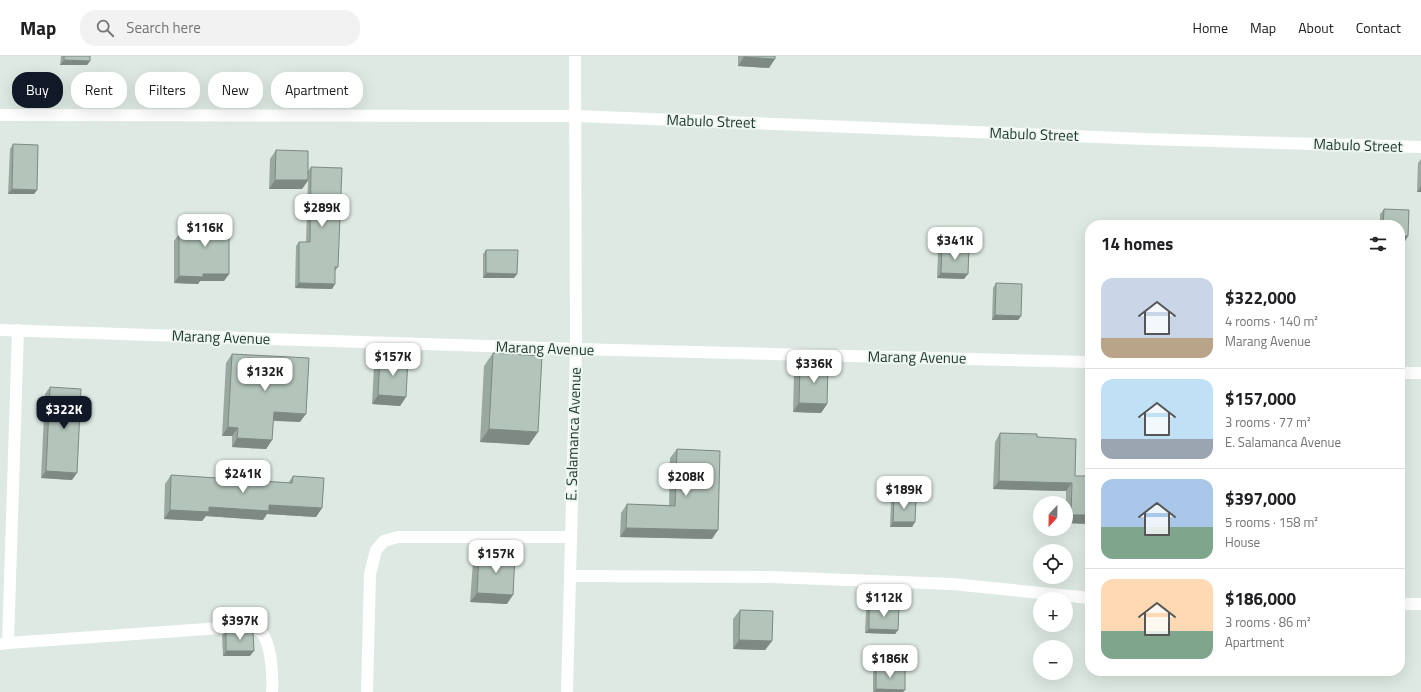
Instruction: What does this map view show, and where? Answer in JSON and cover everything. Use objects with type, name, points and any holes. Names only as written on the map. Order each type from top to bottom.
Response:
[{"type":"street","name":"E. Salamanca Avenue","points":[[567,692],[576,349],[575,56]]},
{"type":"street","name":"Mabulo Street","points":[[0,115],[576,116],[1153,139],[1421,147]]},
{"type":"street","name":"Marang Avenue","points":[[0,330],[576,349],[1085,362]]},
{"type":"street","points":[[18,330],[4,643],[221,628],[252,628],[261,633],[266,640],[271,666],[272,692]]},
{"type":"street","points":[[1405,373],[1421,374]]},
{"type":"street","points":[[367,692],[370,574],[376,550],[384,541],[398,537],[570,537]]},
{"type":"street","points":[[571,576],[771,577],[953,584],[1085,597]]},
{"type":"street","points":[[1405,604],[1421,604]]},
{"type":"building","points":[[64,56],[90,56],[90,61],[64,60]]},
{"type":"building","points":[[775,56],[775,59],[744,57]]},
{"type":"building","points":[[13,144],[38,145],[37,190],[12,189]]},
{"type":"building","points":[[276,150],[308,151],[308,180],[275,180]]},
{"type":"building","points":[[311,167],[342,168],[338,267],[335,267],[335,284],[299,283],[299,242],[310,242]]},
{"type":"building","points":[[1384,209],[1409,210],[1408,236],[1405,236],[1405,220],[1383,220]]},
{"type":"building","points":[[196,216],[226,216],[226,233],[229,233],[229,274],[203,274],[203,277],[179,276],[179,234],[196,234]]},
{"type":"building","points":[[942,248],[969,249],[968,274],[941,273]]},
{"type":"building","points":[[486,250],[518,250],[517,274],[486,273]]},
{"type":"building","points":[[996,283],[1022,284],[1021,316],[995,315]]},
{"type":"building","points":[[493,353],[542,356],[538,432],[489,429]]},
{"type":"building","points":[[232,354],[309,358],[306,414],[274,412],[272,440],[237,438],[238,428],[228,427]]},
{"type":"building","points":[[380,357],[408,359],[406,397],[378,395]]},
{"type":"building","points":[[800,365],[828,366],[827,404],[799,403]]},
{"type":"building","points":[[50,387],[81,389],[77,473],[46,471]]},
{"type":"building","points":[[1000,433],[1037,434],[1037,437],[1076,439],[1075,476],[1085,476],[1085,515],[1073,515],[1072,483],[999,481]]},
{"type":"building","points":[[677,449],[720,451],[718,530],[626,528],[627,504],[675,506]]},
{"type":"building","points":[[171,475],[292,483],[293,476],[324,478],[322,508],[269,505],[269,511],[209,507],[209,512],[170,510]]},
{"type":"building","points":[[894,497],[916,498],[915,522],[893,522]]},
{"type":"building","points":[[479,553],[515,555],[513,595],[477,593]]},
{"type":"building","points":[[869,606],[899,607],[898,630],[869,629]]},
{"type":"building","points":[[740,610],[773,611],[772,641],[739,640]]},
{"type":"building","points":[[226,631],[253,631],[254,651],[226,651]]},
{"type":"building","points":[[876,668],[905,669],[905,690],[876,689]]}]
